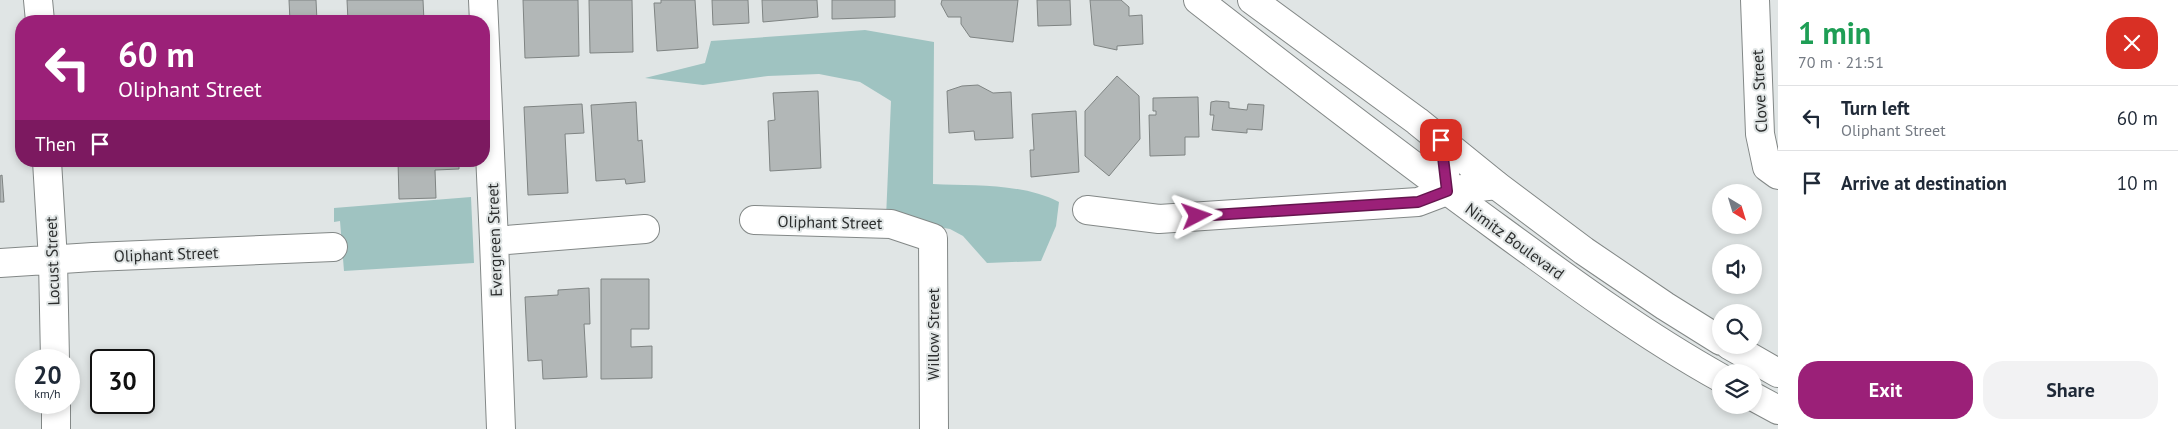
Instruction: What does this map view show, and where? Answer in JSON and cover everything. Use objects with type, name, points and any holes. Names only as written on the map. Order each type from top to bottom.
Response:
[{"type":"street","points":[[38,0],[39,15]]},
{"type":"street","name":"Evergreen Street","points":[[483,0],[484,15]]},
{"type":"street","name":"Nimitz Boulevard","points":[[1198,0],[1447,191],[1576,285],[1667,346],[1712,373]]},
{"type":"street","name":"Nimitz Boulevard","points":[[1252,0],[1441,140],[1496,185],[1598,261],[1712,335]]},
{"type":"street","name":"Clove Street","points":[[1756,0],[1760,134],[1767,167],[1778,175]]},
{"type":"street","points":[[1441,140],[1447,191]]},
{"type":"street","name":"Evergreen Street","points":[[490,153],[501,429]]},
{"type":"street","name":"Locust Street","points":[[47,167],[53,260],[55,349]]},
{"type":"street","points":[[1088,210],[1159,219],[1418,202],[1447,191],[1496,185]]},
{"type":"street","name":"Oliphant Street","points":[[754,220],[891,224],[933,238]]},
{"type":"street","points":[[494,241],[645,229]]},
{"type":"street","name":"Willow Street","points":[[933,238],[934,429]]},
{"type":"street","name":"Oliphant Street","points":[[0,263],[93,256],[333,247]]},
{"type":"street","points":[[1745,354],[1778,373]]},
{"type":"street","points":[[1762,401],[1778,410]]},
{"type":"street","points":[[56,414],[56,429]]},
{"type":"shaded area","points":[[865,30],[934,42],[933,184],[1014,188],[1029,191],[1059,202],[1056,226],[1041,261],[987,263],[963,236],[950,229],[886,218],[891,101],[860,82],[819,74],[768,76],[703,85],[645,78],[705,63],[711,41]]},
{"type":"shaded area","points":[[471,197],[474,263],[344,271],[340,221],[334,222],[334,208]]},
{"type":"building","points":[[289,0],[316,0],[317,15],[290,15]]},
{"type":"building","points":[[347,0],[423,0],[424,15],[348,15]]},
{"type":"building","points":[[523,0],[578,0],[579,56],[525,58]]},
{"type":"building","points":[[589,0],[632,0],[633,52],[590,53]]},
{"type":"building","points":[[661,0],[695,0],[698,48],[657,51],[654,3],[661,3]]},
{"type":"building","points":[[712,0],[748,0],[749,23],[713,25]]},
{"type":"building","points":[[762,0],[817,0],[818,17],[763,22]]},
{"type":"building","points":[[832,0],[895,0],[895,17],[832,19]]},
{"type":"building","points":[[942,0],[1018,0],[1013,42],[970,37],[961,24],[961,17],[948,17],[941,4]]},
{"type":"building","points":[[1037,0],[1070,0],[1071,25],[1038,26]]},
{"type":"building","points":[[1090,0],[1121,0],[1129,7],[1129,16],[1142,15],[1143,44],[1117,46],[1117,50],[1094,45]]},
{"type":"building","points":[[1117,76],[1139,96],[1140,139],[1109,176],[1085,156],[1085,111]]},
{"type":"building","points":[[978,85],[993,93],[1011,92],[1013,138],[975,140],[974,131],[949,133],[947,91],[962,86]]},
{"type":"building","points":[[818,91],[821,168],[770,171],[768,121],[775,120],[773,93]]},
{"type":"building","points":[[1198,97],[1199,137],[1185,137],[1185,155],[1150,156],[1149,115],[1156,115],[1156,111],[1153,111],[1153,98]]},
{"type":"building","points":[[636,102],[638,141],[642,140],[645,182],[626,184],[625,179],[596,181],[591,105]]},
{"type":"building","points":[[1211,102],[1229,102],[1229,108],[1247,110],[1248,104],[1264,105],[1262,130],[1247,129],[1247,133],[1212,130],[1214,115],[1210,115]]},
{"type":"building","points":[[582,104],[584,133],[565,134],[568,193],[528,195],[524,107]]},
{"type":"building","points":[[1076,111],[1079,172],[1031,177],[1030,150],[1034,150],[1032,114]]},
{"type":"building","points":[[398,167],[459,167],[459,169],[435,170],[436,198],[399,199]]},
{"type":"building","points":[[2,175],[4,202],[0,202],[0,176]]},
{"type":"building","points":[[601,279],[649,279],[649,329],[631,329],[631,347],[652,346],[652,378],[601,379]]},
{"type":"building","points":[[589,288],[590,324],[584,324],[587,377],[543,379],[542,360],[528,361],[525,297],[558,295],[558,290]]},
{"type":"route","points":[[1197,216],[1418,202],[1447,191],[1441,140]]}]
